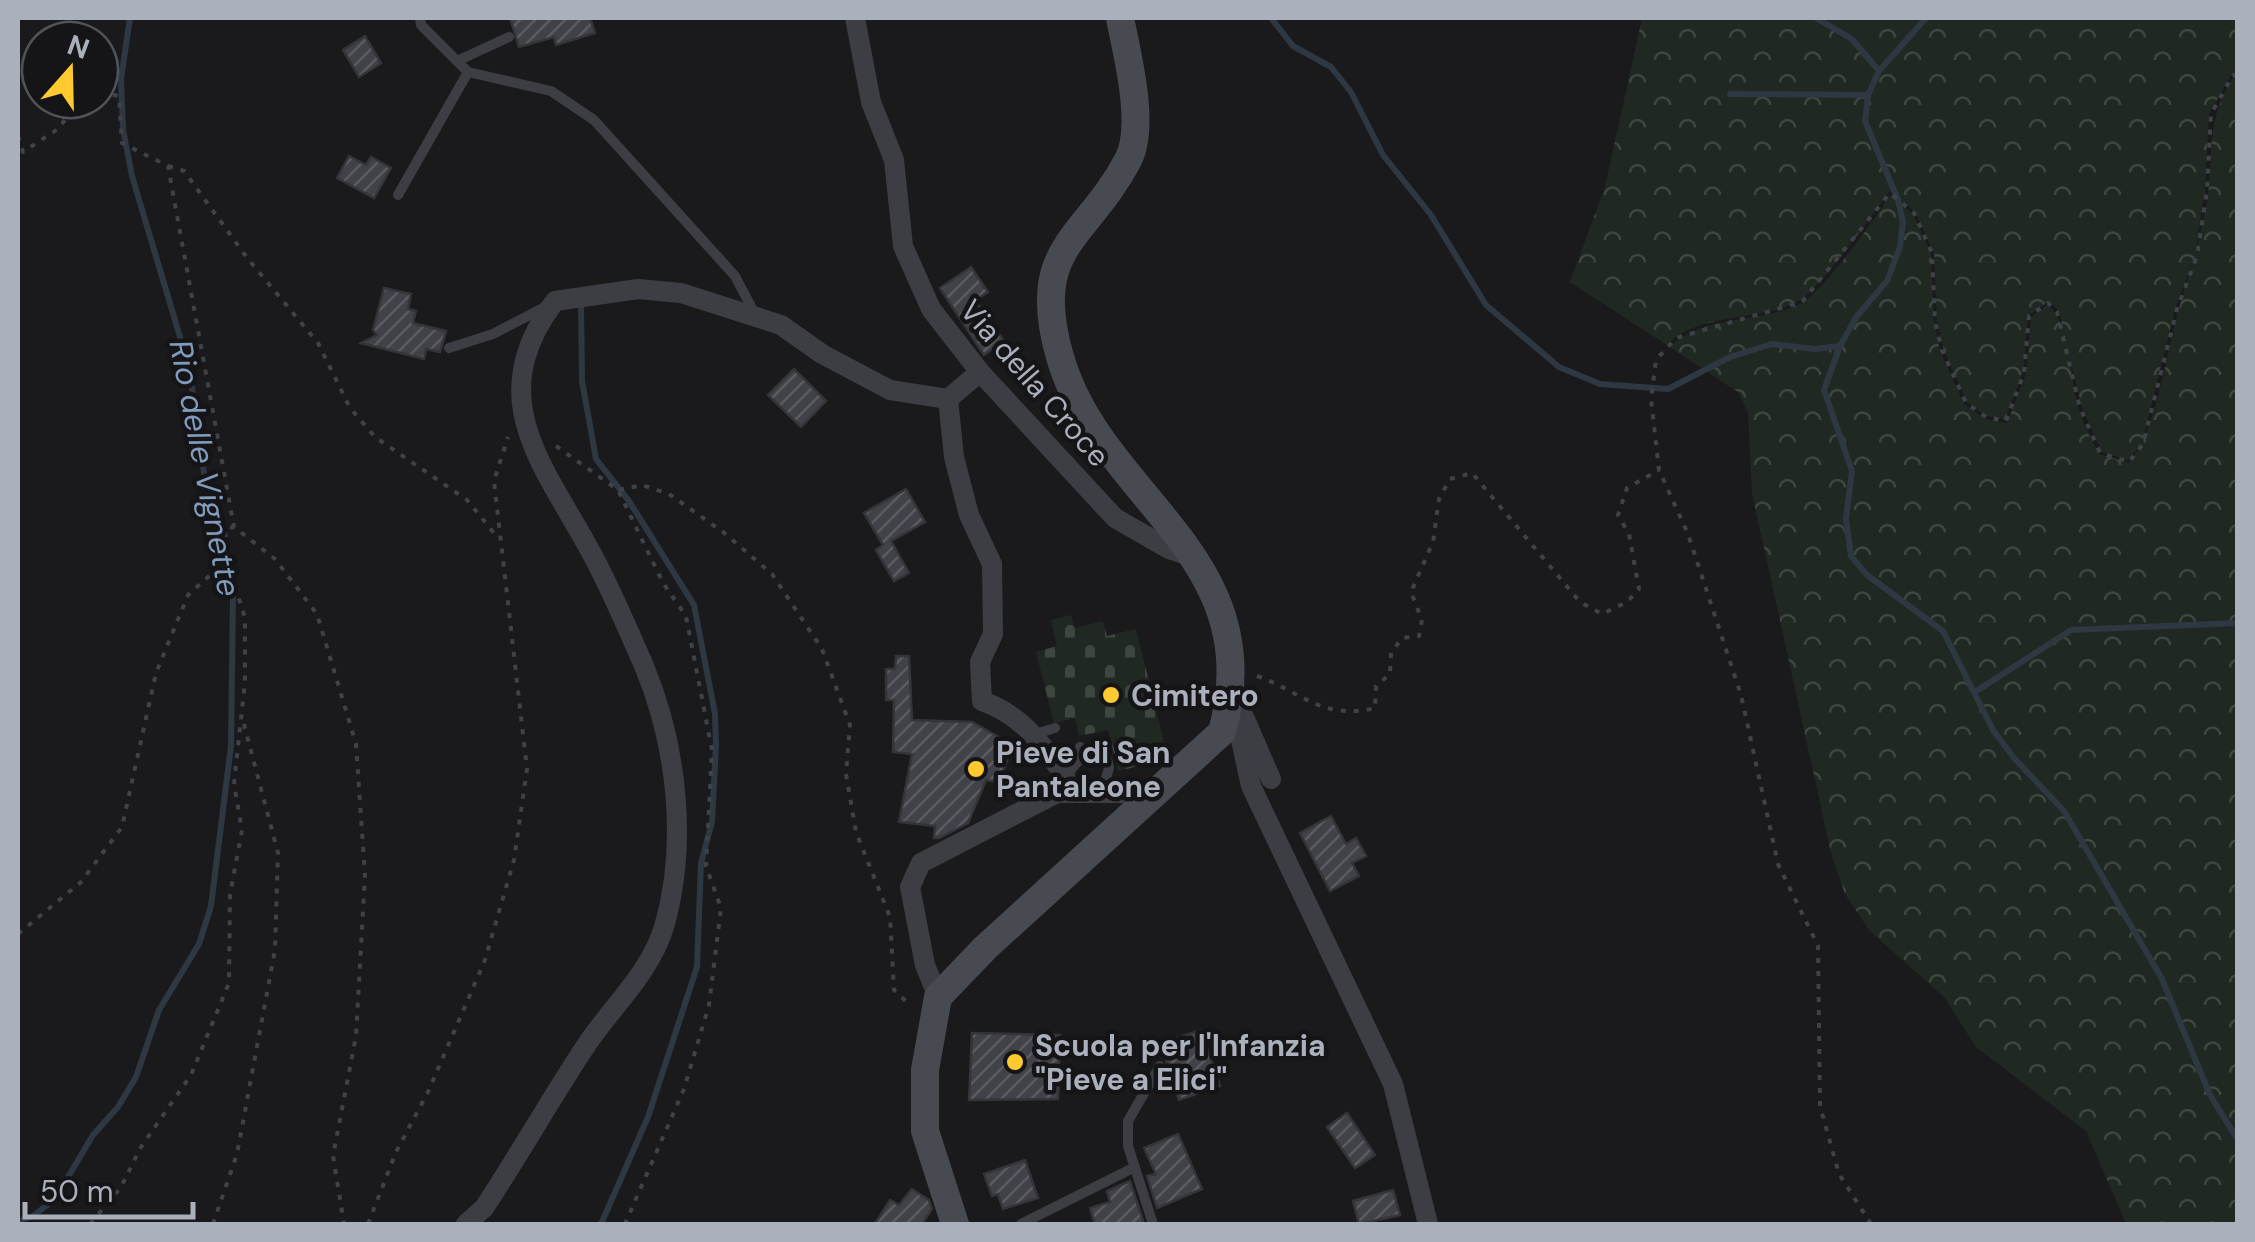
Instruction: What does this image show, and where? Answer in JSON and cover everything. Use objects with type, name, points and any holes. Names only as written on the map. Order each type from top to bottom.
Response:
[{"type":"street","name":"Via della Croce","points":[[855,18],[871,102],[894,160],[903,246],[932,309],[980,372],[1115,518],[1168,549],[1199,559]]},
{"type":"street","points":[[936,1006],[985,948],[1222,732],[1232,699],[1234,675],[1226,630],[1199,559],[1084,415],[1060,357],[1051,305],[1058,254],[1130,158],[1134,98],[1120,18]]},
{"type":"street","points":[[466,1224],[484,1208],[587,1044],[646,969],[664,926],[674,854],[677,785],[646,671],[593,556],[531,448],[521,383],[532,331],[555,301],[638,289],[681,293],[781,325],[822,354],[890,390],[948,399],[980,372]]},
{"type":"street","points":[[948,399],[954,457],[969,514],[992,564],[993,634],[980,662],[982,701],[1011,711],[1034,734],[1061,784]]},
{"type":"street","points":[[1232,699],[1259,747],[1270,779]]},
{"type":"street","points":[[1232,699],[1251,786],[1393,1084],[1428,1224]]},
{"type":"street","points":[[955,1224],[926,1131],[925,1070],[936,1006],[910,886],[921,864],[1061,784],[1102,792],[1156,792]]},
{"type":"lane","points":[[420,18],[422,25],[468,72],[551,91],[594,120],[736,276],[757,317]]},
{"type":"lane","points":[[457,61],[510,37]]},
{"type":"lane","points":[[398,195],[468,72]]},
{"type":"lane","points":[[449,348],[493,334],[555,301]]},
{"type":"lane","points":[[1034,734],[1055,728]]},
{"type":"lane","points":[[1102,792],[1109,768],[1104,744]]},
{"type":"lane","points":[[1061,784],[1082,757],[1080,747]]},
{"type":"lane","points":[[1153,1224],[1135,1167],[1128,1121],[1160,1066]]},
{"type":"lane","points":[[1021,1224],[1135,1167]]},
{"type":"path","points":[[1872,1224],[1839,1174],[1820,1106],[1818,946],[1778,864],[1741,695],[1688,534],[1659,470],[1651,414],[1656,360],[1676,338],[1802,302],[1890,193],[1914,213],[1932,253],[1936,322],[1942,350],[1966,404],[1986,417],[2006,421],[2024,373],[2030,316],[2048,302],[2057,312],[2080,408],[2100,454],[2129,462],[2143,444],[2177,309],[2196,256],[2207,190],[2211,114],[2233,75],[2238,76]]},
{"type":"path","points":[[120,96],[122,143],[184,171],[318,344],[350,408],[375,436],[467,500],[501,542]]},
{"type":"path","points":[[18,136],[24,152],[65,120]]},
{"type":"path","points":[[168,166],[234,527],[275,559],[317,614],[356,744],[364,875],[356,1036],[333,1156],[344,1224]]},
{"type":"path","points":[[368,1224],[389,1168],[428,1092],[485,960],[514,860],[527,769],[494,481],[523,400]]},
{"type":"path","points":[[1232,699],[1252,696],[1256,676],[1277,683],[1302,702],[1331,710],[1375,708],[1376,686],[1390,674],[1391,654],[1402,638],[1419,636],[1422,620],[1412,592],[1432,542],[1439,499],[1450,479],[1472,473],[1580,602],[1602,614],[1627,602],[1639,589],[1629,534],[1618,515],[1627,488],[1659,470]]},
{"type":"path","points":[[618,490],[642,484],[669,494],[722,532],[772,574],[822,649],[850,725],[846,774],[856,832],[890,917],[894,990],[911,1006],[936,1006]]},
{"type":"path","points":[[90,1224],[122,1187],[142,1146],[184,1086],[228,983],[230,894],[242,830],[234,784],[242,715],[245,618],[227,560],[226,529],[234,527]]},
{"type":"path","points":[[18,934],[81,882],[122,827],[156,673],[188,595],[227,560]]},
{"type":"path","points":[[213,1224],[237,1154],[275,950],[278,853],[242,715]]},
{"type":"green space","points":[[1642,18],[2237,18],[2237,75],[2232,73],[2209,114],[2205,189],[2195,255],[2175,309],[2142,443],[2128,460],[2102,452],[2082,408],[2059,311],[2049,301],[2028,316],[2023,373],[2005,419],[1986,416],[1967,402],[1944,350],[1937,322],[1934,253],[1915,212],[1890,191],[1833,266],[1800,300],[1767,312],[1696,327],[1667,345],[1570,282],[1605,187]]},
{"type":"green space","points":[[2234,77],[2238,78],[2237,1224],[2126,1224],[2086,1131],[1976,1047],[1945,998],[1870,931],[1845,894],[1831,853],[1752,493],[1748,413],[1738,392],[1670,347],[1699,329],[1802,303],[1835,270],[1890,195],[1913,214],[1931,254],[1934,322],[1940,351],[1964,404],[1985,419],[2007,423],[2026,374],[2031,317],[2048,305],[2062,327],[2079,411],[2099,454],[2129,463],[2147,431],[2160,391],[2205,210],[2215,120]]},
{"type":"green space","points":[[1071,615],[1075,628],[1103,621],[1107,636],[1136,629],[1168,759],[1118,771],[1108,730],[1079,736],[1075,718],[1054,723],[1036,652],[1057,646],[1051,620]]},
{"type":"building","points":[[510,18],[590,18],[595,33],[556,45],[554,37],[519,47]]},
{"type":"building","points":[[365,36],[381,63],[359,77],[343,50]]},
{"type":"building","points":[[349,156],[366,165],[371,157],[391,168],[374,198],[337,178]]},
{"type":"building","points":[[971,267],[988,292],[975,300],[1004,341],[984,355],[940,288]]},
{"type":"building","points":[[384,288],[411,294],[408,309],[416,311],[413,323],[446,331],[440,352],[426,349],[424,359],[361,343],[377,335],[373,330]]},
{"type":"building","points":[[794,369],[826,401],[801,427],[768,395]]},
{"type":"building","points":[[906,489],[925,522],[891,541],[909,573],[894,581],[876,550],[883,545],[864,513]]},
{"type":"building","name":"Pieve di San Pantaleone","points":[[896,656],[909,656],[912,720],[972,722],[1013,745],[999,782],[986,780],[968,823],[939,838],[934,838],[935,826],[899,822],[912,754],[893,752],[894,700],[886,700],[886,669],[895,669]]},
{"type":"building","points":[[1331,816],[1346,844],[1356,838],[1366,856],[1352,863],[1359,876],[1330,891],[1300,833]]},
{"type":"building","points":[[1201,1030],[1220,1086],[1179,1100],[1160,1043]]},
{"type":"building","name":"Scuola per l'Infanzia \"Pieve a Elici\"","points":[[972,1033],[1060,1035],[1058,1099],[969,1100]]},
{"type":"building","points":[[1347,1113],[1375,1155],[1355,1168],[1327,1127]]},
{"type":"building","points":[[1178,1134],[1202,1189],[1157,1208],[1147,1176],[1156,1174],[1144,1148]]},
{"type":"building","points":[[1025,1160],[1038,1198],[1003,1209],[998,1194],[992,1196],[984,1174]]},
{"type":"building","points":[[1130,1181],[1144,1224],[1095,1224],[1090,1208],[1110,1202],[1107,1191]]},
{"type":"building","points":[[912,1189],[929,1200],[932,1209],[922,1224],[875,1224],[890,1200],[899,1205]]},
{"type":"building","points":[[1393,1190],[1400,1215],[1359,1224],[1353,1201]]},
{"type":"waterway","name":"Rio delle Vignette","points":[[18,1221],[33,1216],[55,1199],[93,1135],[118,1107],[136,1077],[159,1010],[199,944],[211,906],[231,746],[233,594],[210,516],[189,367],[132,176],[123,129],[121,79],[130,18]]},
{"type":"waterway","points":[[1271,18],[1293,46],[1331,67],[1351,92],[1383,155],[1431,215],[1486,305],[1559,367],[1600,384],[1668,389],[1730,357],[1772,344],[1815,349],[1840,346]]},
{"type":"waterway","points":[[1816,18],[1852,39],[1879,71]]},
{"type":"waterway","points":[[1926,18],[1879,71],[1868,95],[1865,121],[1898,200],[1903,222],[1900,247],[1887,281],[1857,316],[1840,346],[1824,390],[1852,471],[1846,519],[1851,556],[1867,575],[1943,631],[1993,730],[2064,811],[2162,979],[2210,1095],[2238,1140]]},
{"type":"waterway","points":[[1730,94],[1868,95]]},
{"type":"waterway","points":[[581,303],[582,381],[596,459],[629,501],[694,605],[715,714],[716,745],[712,822],[701,863],[697,967],[648,1117],[601,1224]]},
{"type":"waterway","points":[[1975,692],[2071,630],[2238,623]]},
{"type":"place","name":"Cimitero","points":[[1111,695]]},
{"type":"place","name":"Pieve di San Pantaleone","points":[[976,769]]},
{"type":"place","name":"Scuola per l'Infanzia \"Pieve a Elici\"","points":[[1015,1062]]}]
